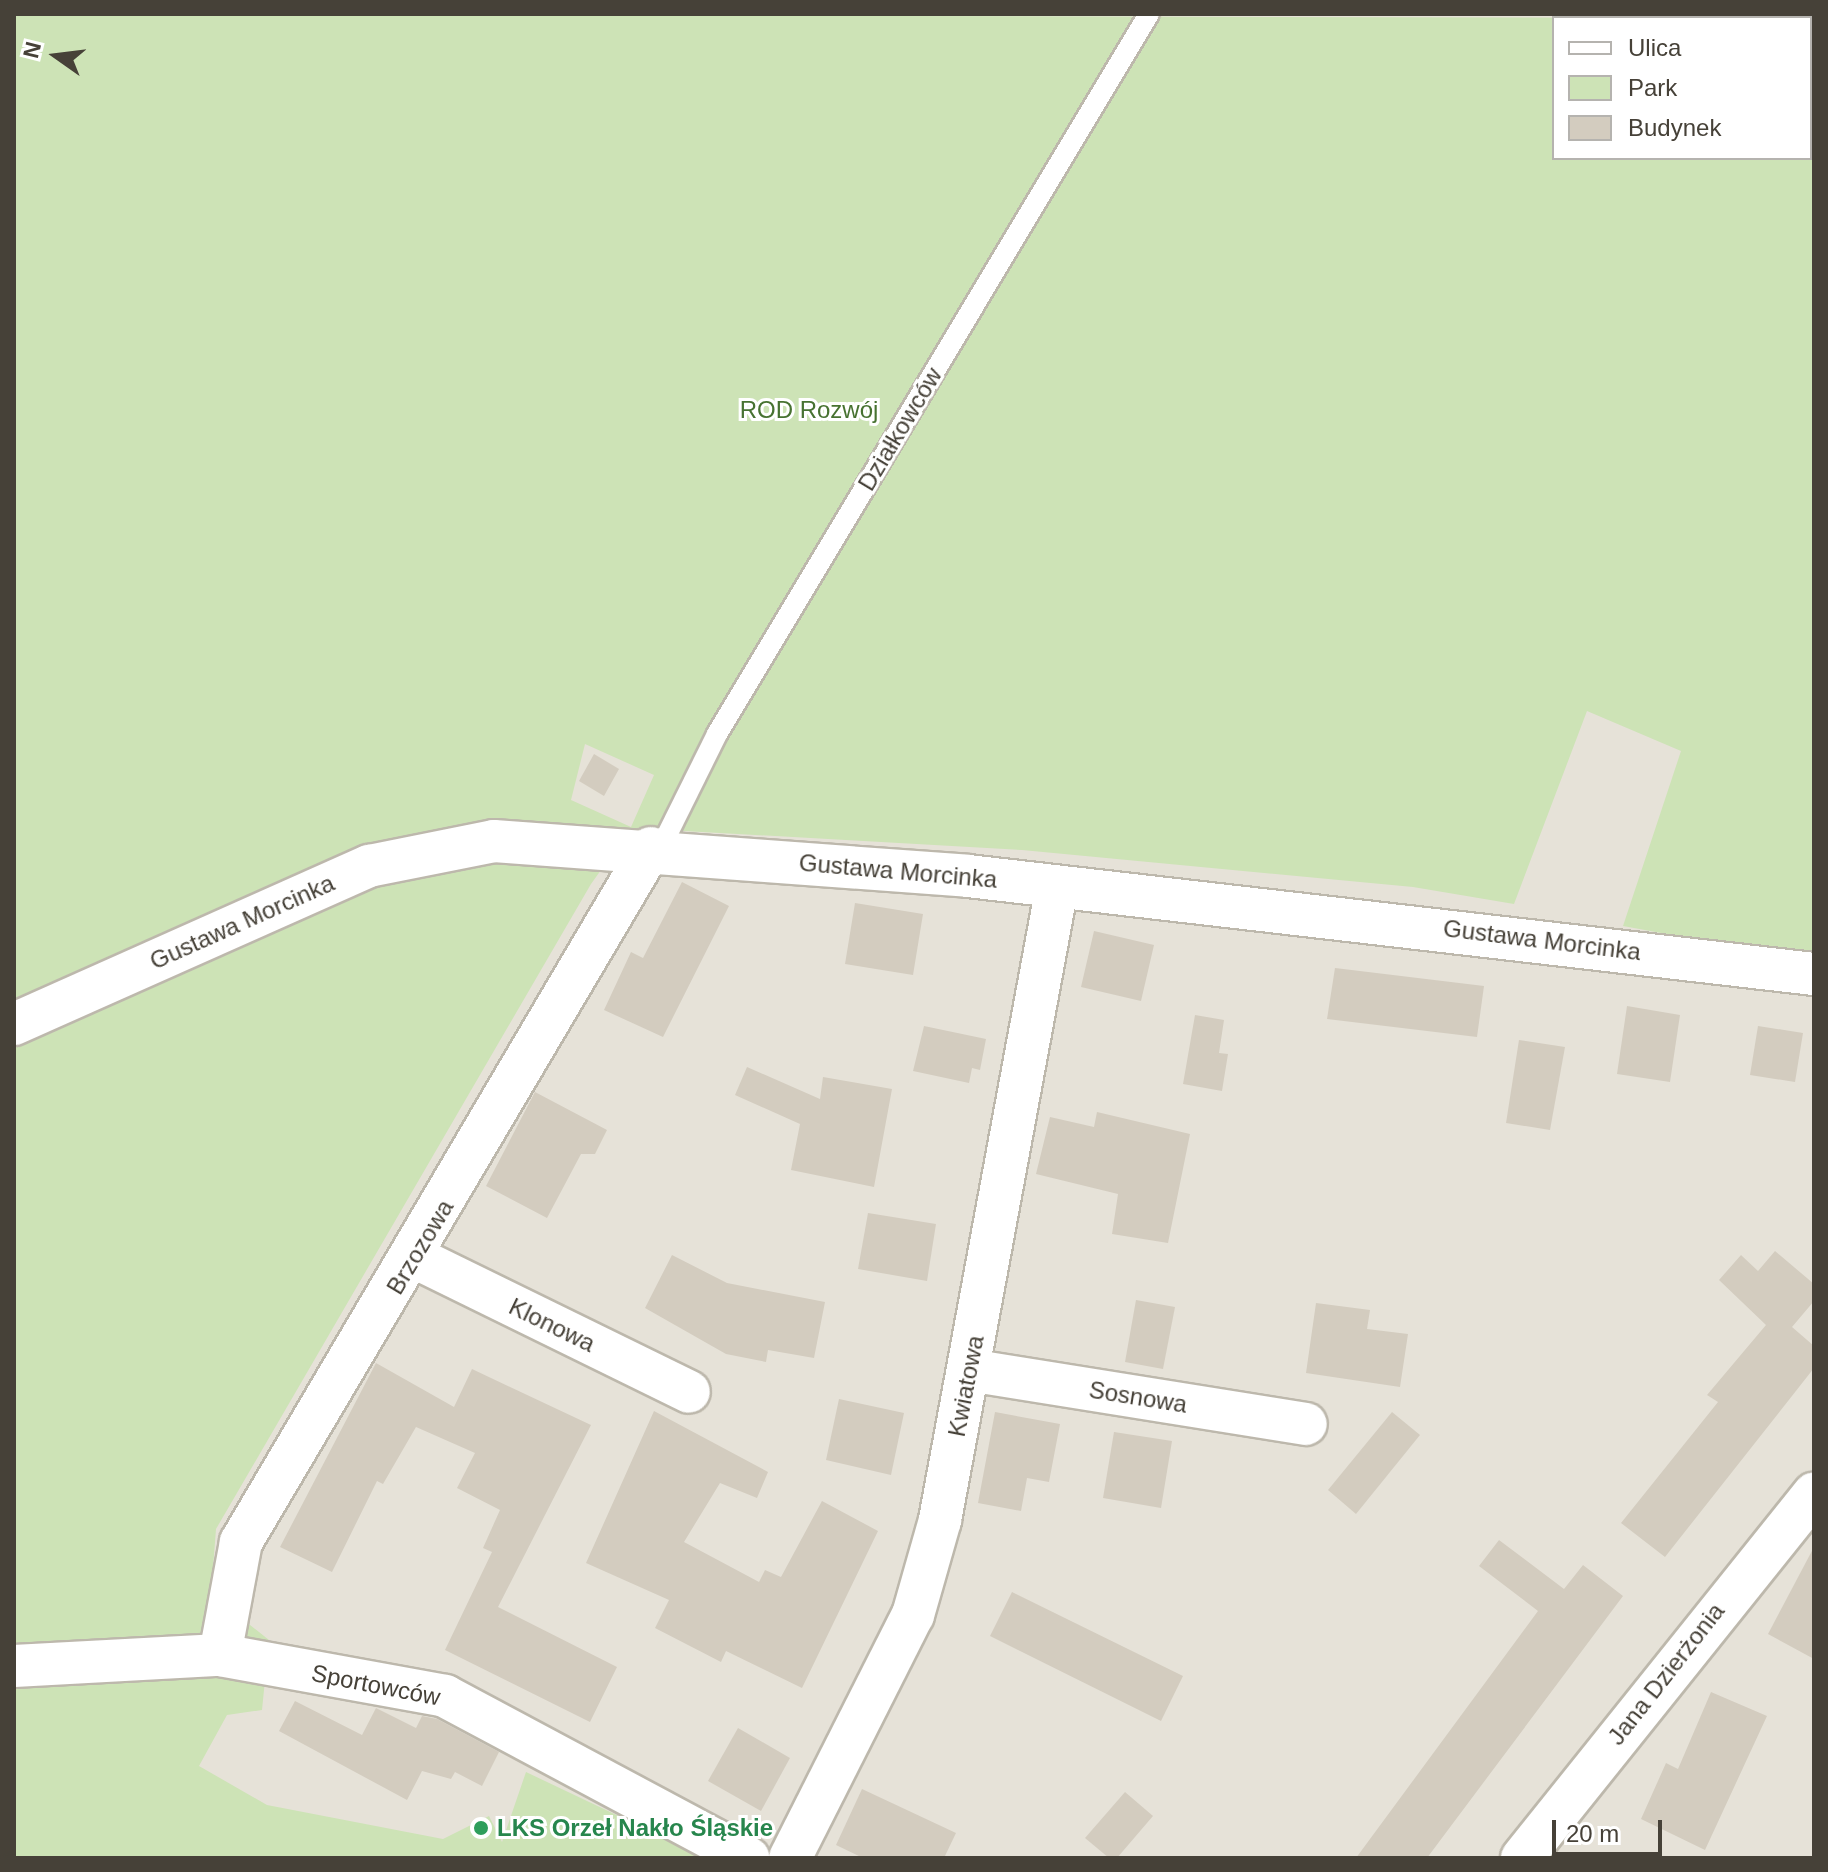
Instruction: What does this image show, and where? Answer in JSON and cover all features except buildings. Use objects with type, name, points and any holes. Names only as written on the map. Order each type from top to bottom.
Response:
[{"type":"street","name":"Gustawa Morcinka","points":[[14,1024],[369,866],[494,841],[655,848],[1057,887],[1814,974]]},
{"type":"street","name":"Brzozowa","points":[[220,1655],[241,1542],[414,1257],[655,848]]},
{"type":"street","name":"Kwiatowa","points":[[790,1858],[913,1615],[940,1520],[1057,887]]},
{"type":"street","name":"Klonowa","points":[[414,1257],[689,1392]]},
{"type":"street","name":"Sosnowa","points":[[969,1370],[1306,1424]]},
{"type":"street","name":"Jana Dzierżonia","points":[[1522,1858],[1814,1494]]},
{"type":"street","name":"Sportowców","points":[[14,1666],[220,1655],[445,1696],[748,1858]]},
{"type":"lane","name":"Działkowców","points":[[655,848],[717,734],[1149,14]]},
{"type":"shaded area","points":[[14,14],[1814,14],[1814,1858],[14,1858]]},
{"type":"green space","name":"ROD Rozwój","points":[[14,14],[1552,18],[1552,160],[1812,160],[1814,59],[1814,961],[1623,926],[1681,751],[1587,711],[1514,904],[1413,887],[1022,850],[631,828],[591,884],[216,1529],[211,1594],[269,1640],[262,1710],[227,1715],[199,1766],[267,1805],[443,1839],[489,1816],[502,1842],[526,1772],[707,1858],[14,1858]],"holes":[[[585,744],[654,775],[631,827],[571,800]]]},
{"type":"place","name":"LKS Orzeł Nakło Śląskie","points":[[481,1828]]}]
